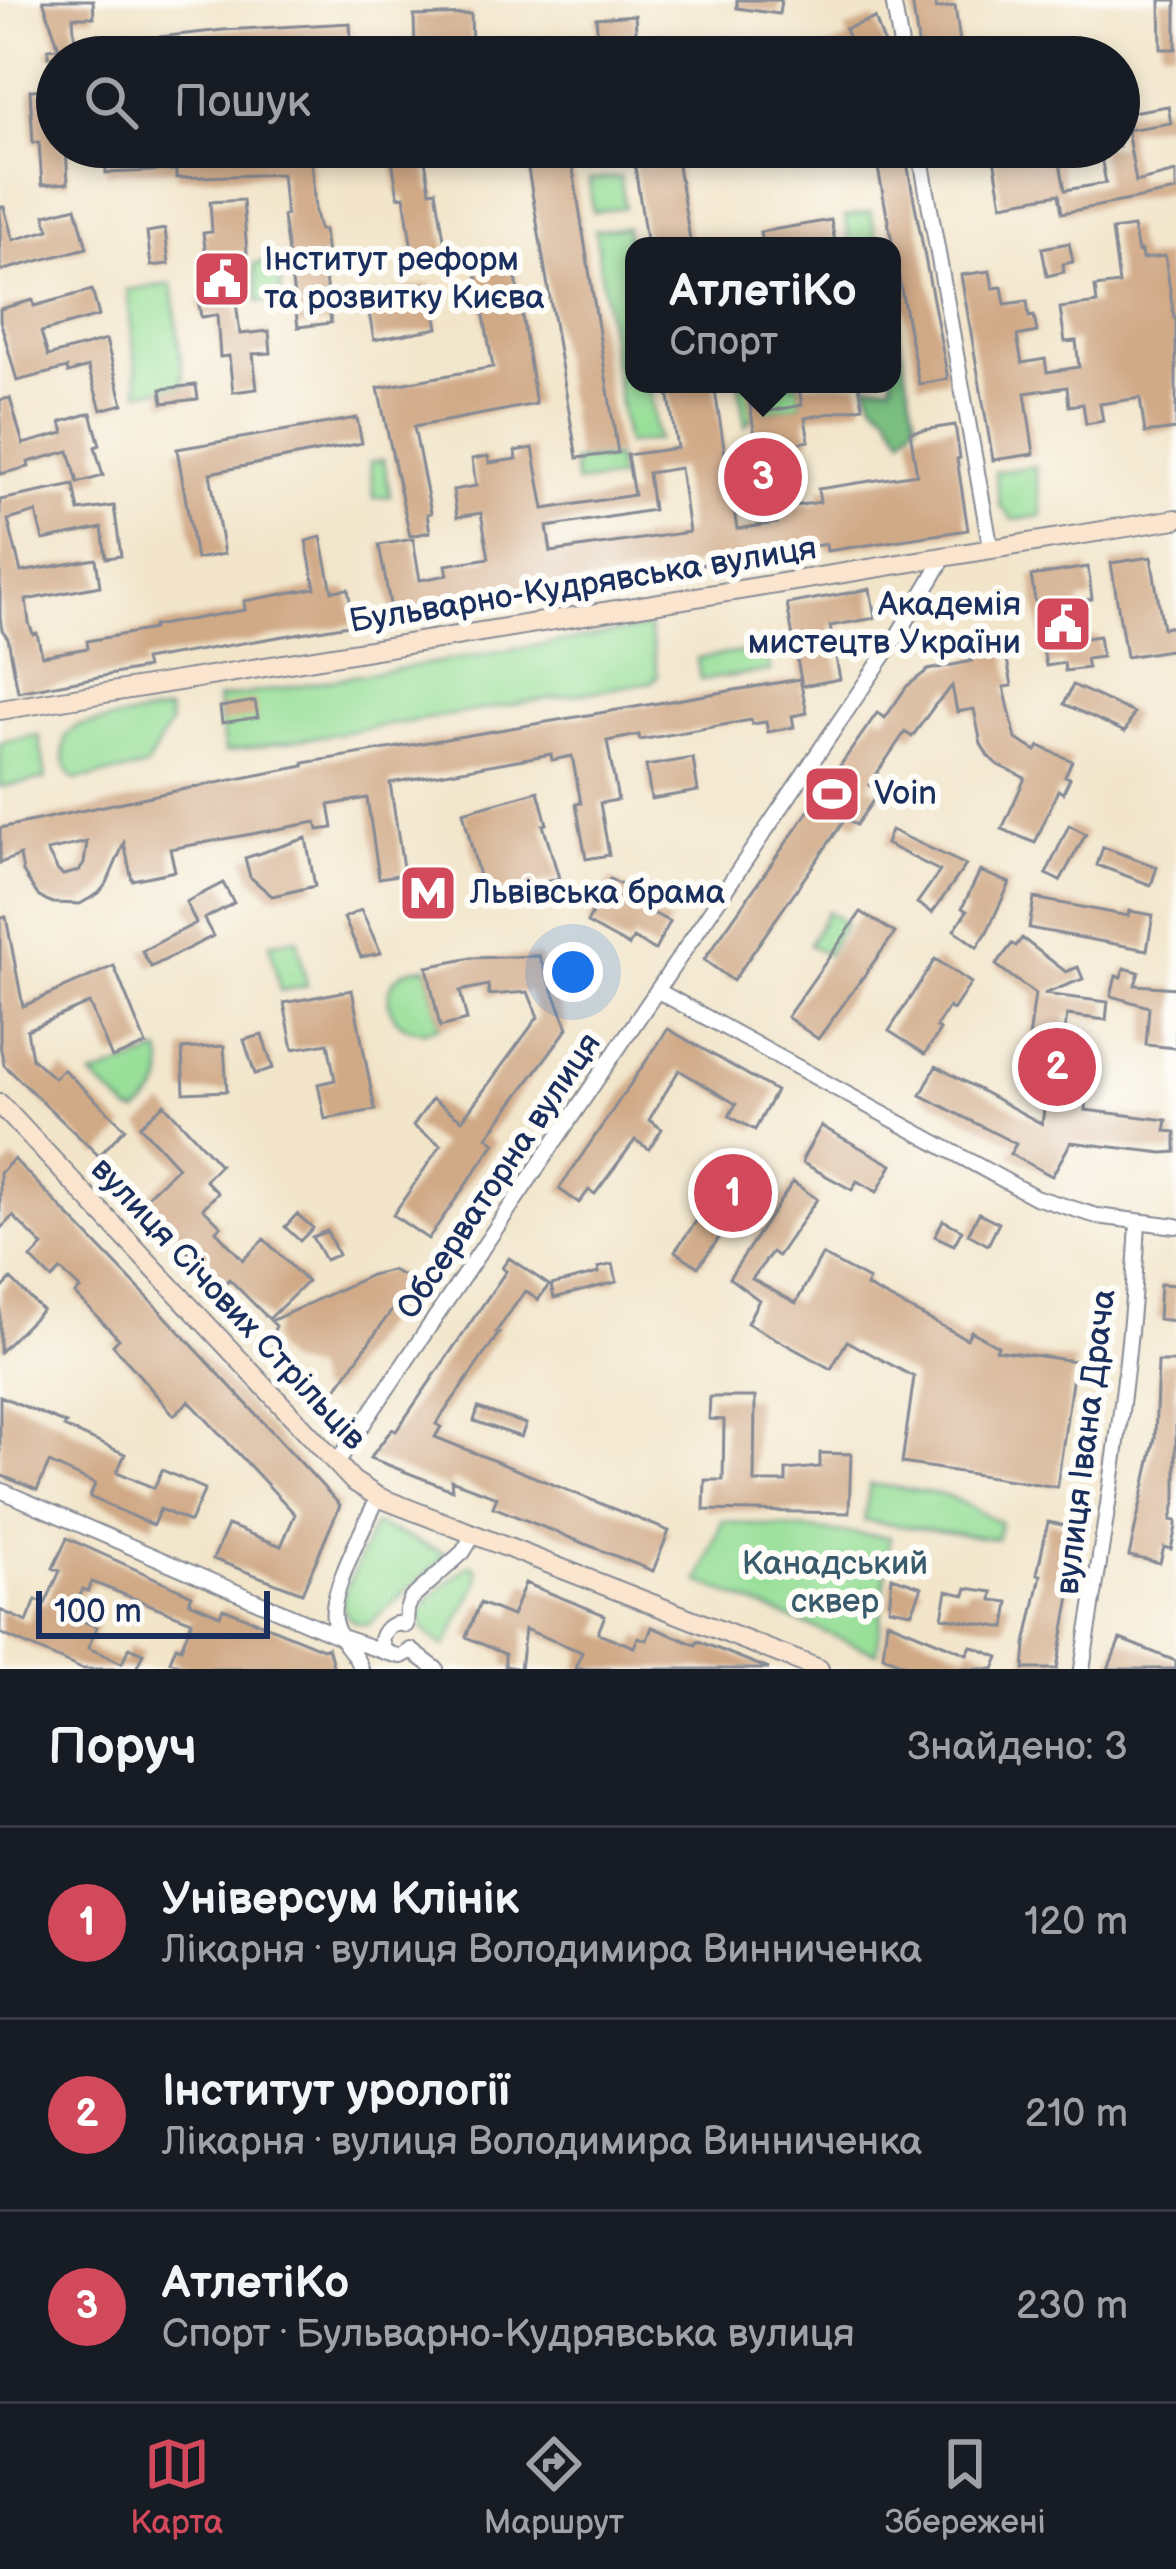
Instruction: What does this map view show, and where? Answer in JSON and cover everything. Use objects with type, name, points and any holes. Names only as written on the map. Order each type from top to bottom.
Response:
[{"type":"main road","name":"Бульварно-Кудрявська вулиця","points":[[0,710],[1176,519]]},
{"type":"main road","name":"вулиця Січових Стрільців","points":[[4,1115],[353,1481],[378,1497],[820,1669]]},
{"type":"street","points":[[893,0],[899,36]]},
{"type":"street","points":[[923,168],[992,550]]},
{"type":"street","name":"Обсерваторна вулиця","points":[[336,1464],[896,638],[944,558]]},
{"type":"street","points":[[658,991],[1035,1197],[1097,1216],[1176,1226]]},
{"type":"street","name":"вулиця Івана Драча","points":[[1082,1669],[1123,1405],[1138,1222]]},
{"type":"street","points":[[0,1490],[338,1636],[398,1657],[411,1650]]},
{"type":"street","points":[[378,1497],[333,1599],[338,1636],[363,1669],[384,1649]]},
{"type":"street","points":[[411,1650],[413,1634],[406,1625],[411,1599],[463,1552],[473,1534]]},
{"type":"street","points":[[384,1649],[381,1639],[386,1628],[406,1625]]},
{"type":"street","points":[[411,1650],[436,1669]]},
{"type":"green space","points":[[620,177],[625,207],[593,212],[589,180]]},
{"type":"green space","points":[[871,212],[876,237],[849,237],[845,217]]},
{"type":"green space","points":[[626,227],[625,393],[650,393],[657,440],[626,444],[595,230]]},
{"type":"green space","points":[[278,260],[282,301],[258,302],[254,264]]},
{"type":"green space","points":[[172,284],[184,386],[139,392],[127,290]]},
{"type":"green space","points":[[901,347],[916,421],[903,437],[888,413],[870,393],[901,393]]},
{"type":"green space","points":[[740,393],[800,393],[802,405],[751,415],[745,426]]},
{"type":"green space","points":[[616,457],[619,479],[576,483],[573,461]]},
{"type":"green space","points":[[384,460],[390,496],[374,498],[370,462]]},
{"type":"green space","points":[[1035,466],[1042,516],[1013,520],[1000,505],[995,472]]},
{"type":"green space","points":[[649,627],[658,675],[651,682],[225,752],[217,699]]},
{"type":"green space","points":[[767,649],[770,671],[700,680],[697,658]]},
{"type":"green space","points":[[168,711],[170,724],[145,768],[74,780],[70,775],[64,760],[65,737],[77,726]]},
{"type":"green space","points":[[39,735],[46,779],[0,787],[0,742]]},
{"type":"green space","points":[[827,911],[845,923],[827,955],[809,945]]},
{"type":"green space","points":[[297,938],[307,986],[280,991],[270,944]]},
{"type":"green space","points":[[427,967],[440,1027],[421,1031],[409,1028],[393,1014],[389,994],[398,976]]},
{"type":"green space","points":[[161,1052],[160,1087],[138,1113],[92,1077]]},
{"type":"green space","points":[[870,1484],[946,1495],[1000,1522],[997,1539],[864,1521]]},
{"type":"green space","name":"Канадський сквер","points":[[722,1521],[890,1537],[877,1653],[699,1582]]},
{"type":"green space","points":[[374,1524],[447,1554],[369,1624],[363,1624],[349,1618],[342,1599]]},
{"type":"green space","points":[[472,1565],[478,1582],[445,1647],[429,1636],[421,1614],[434,1594]]},
{"type":"building","points":[[43,0],[93,0],[94,17],[73,17],[74,36],[55,36]]},
{"type":"building","points":[[737,0],[781,0],[779,14],[737,8]]},
{"type":"building","points":[[912,0],[935,0],[936,9],[955,6],[959,36],[917,36]]},
{"type":"building","points":[[1160,0],[1176,0],[1176,49],[1161,49]]},
{"type":"building","points":[[471,14],[472,36],[415,36],[414,16]]},
{"type":"building","points":[[635,15],[636,36],[598,36],[596,18]]},
{"type":"building","points":[[875,18],[881,36],[848,36],[845,29]]},
{"type":"building","points":[[350,23],[351,36],[168,36],[223,30]]},
{"type":"building","points":[[30,90],[36,90],[33,143]]},
{"type":"building","points":[[1168,106],[1171,123],[1140,128],[1140,111]]},
{"type":"building","points":[[41,168],[67,168],[68,183],[42,185]]},
{"type":"building","points":[[106,168],[312,168],[315,212],[319,230],[324,230],[327,256],[322,256],[331,323],[298,327],[282,174],[176,178],[176,170],[106,173]]},
{"type":"building","points":[[393,168],[426,168],[430,191],[436,190],[447,257],[414,263],[404,196],[398,197]]},
{"type":"building","points":[[573,168],[618,453],[577,458],[528,169]]},
{"type":"building","points":[[635,168],[678,168],[690,237],[646,237]]},
{"type":"building","points":[[878,168],[908,168],[948,379],[919,384],[901,289],[901,237],[891,237]]},
{"type":"building","points":[[996,168],[1061,168],[1065,190],[1106,183],[1103,168],[1134,168],[1136,182],[1176,172],[1176,191],[1062,213],[1059,194],[1002,204]]},
{"type":"building","points":[[243,200],[247,253],[230,254],[240,334],[269,331],[271,353],[253,354],[257,389],[233,392],[229,356],[220,357],[217,315],[201,317],[198,299],[212,297],[203,233],[212,232],[210,202]]},
{"type":"building","points":[[0,207],[4,207],[13,240],[49,230],[45,215],[76,207],[87,248],[0,271]]},
{"type":"building","points":[[831,220],[834,237],[761,237],[760,232]]},
{"type":"building","points":[[1133,227],[1142,259],[1165,256],[1176,318],[1176,429],[1145,433],[1140,398],[1100,404],[1103,421],[1086,424],[1083,404],[1069,406],[1067,387],[1025,393],[1034,454],[993,460],[961,275],[990,271],[993,288],[1002,287],[1005,304],[1027,301],[1037,332],[1017,336],[1022,363],[1045,359],[1047,372],[1079,367],[1076,341],[1065,342],[1060,308],[1097,303],[1095,287],[1119,284],[1112,230]]},
{"type":"building","points":[[165,229],[169,264],[151,266],[147,232]]},
{"type":"building","points":[[1069,243],[1073,262],[1063,264],[1064,272],[1047,276],[1042,248]]},
{"type":"building","points":[[514,264],[536,404],[414,427],[431,513],[427,514],[430,532],[410,536],[378,388],[493,367],[476,271]]},
{"type":"building","points":[[430,284],[438,328],[374,340],[366,297]]},
{"type":"building","points":[[92,290],[99,316],[41,332],[48,356],[106,340],[123,404],[101,410],[88,367],[17,381],[0,320],[0,309],[33,300],[34,306]]},
{"type":"building","points":[[196,385],[198,399],[163,403],[161,389]]},
{"type":"building","points":[[668,393],[715,393],[737,529],[777,523],[775,509],[820,502],[818,489],[917,474],[910,432],[955,425],[968,530],[827,551],[826,544],[392,615],[379,545],[413,539],[420,580],[448,575],[446,565],[489,558],[481,513],[457,517],[453,490],[476,486],[472,459],[488,456],[489,463],[517,459],[515,451],[533,448],[544,509],[634,495],[627,455],[677,448]],"holes":[[[680,468],[689,532],[551,552],[547,527],[653,510],[648,473]]]},
{"type":"building","points":[[748,393],[763,393],[766,412],[802,405],[800,393],[861,393],[863,407],[805,418],[809,441],[757,451]]},
{"type":"building","points":[[10,398],[23,444],[64,433],[61,422],[91,413],[103,476],[78,483],[69,451],[0,474],[0,400]]},
{"type":"building","points":[[357,418],[362,443],[210,473],[224,554],[196,559],[177,449]]},
{"type":"building","points":[[74,485],[79,511],[114,506],[121,556],[106,558],[102,528],[43,540],[36,512],[8,520],[21,572],[96,559],[100,586],[26,600],[42,656],[88,648],[87,641],[153,626],[245,610],[244,601],[315,588],[306,541],[321,537],[332,591],[348,589],[354,624],[144,660],[146,668],[18,692],[0,617],[0,500]]},
{"type":"building","points":[[1151,557],[1163,628],[1176,626],[1176,649],[1126,657],[1111,563]]},
{"type":"building","points":[[1088,567],[1092,599],[1079,601],[1085,638],[1099,636],[1102,657],[1086,659],[1088,668],[1065,671],[1064,663],[1046,666],[1031,576]]},
{"type":"building","points":[[870,589],[875,618],[830,626],[840,679],[802,686],[787,604]]},
{"type":"building","points":[[996,652],[996,656],[1006,654],[1012,686],[1004,687],[1016,739],[1036,751],[1039,746],[1072,761],[1065,776],[1070,778],[1063,793],[1058,790],[1035,843],[1002,829],[1025,778],[988,756],[974,709],[957,712],[952,686],[912,737],[905,732],[869,785],[879,792],[856,825],[846,818],[733,981],[704,960],[877,713],[885,718],[907,686],[928,670]]},
{"type":"building","points":[[800,679],[807,713],[792,716],[794,727],[768,732],[766,722],[752,724],[751,720],[640,740],[639,735],[607,741],[618,800],[600,803],[609,855],[586,859],[572,756],[552,760],[551,754],[390,783],[404,874],[379,878],[367,798],[329,805],[333,828],[318,830],[316,822],[170,849],[175,871],[132,880],[124,843],[107,883],[80,904],[39,897],[23,872],[20,855],[0,863],[0,828],[304,763]],"holes":[[[87,842],[79,871],[63,875],[47,851]]]},
{"type":"building","points":[[1073,685],[1134,713],[1125,732],[1064,704]]},
{"type":"building","points":[[255,701],[258,717],[222,723],[220,707]]},
{"type":"building","points":[[693,758],[698,791],[651,799],[646,766]]},
{"type":"building","points":[[538,791],[559,878],[485,900],[463,812]]},
{"type":"building","points":[[1069,825],[1086,834],[1060,881],[1046,874]]},
{"type":"building","points":[[891,830],[966,865],[932,913],[917,903],[940,871],[886,844]]},
{"type":"building","points":[[306,838],[315,886],[272,896],[250,877],[245,858]]},
{"type":"building","points":[[1103,847],[1157,867],[1151,885],[1097,865]]},
{"type":"building","points":[[980,871],[1010,883],[977,947],[954,930],[967,911],[962,908]]},
{"type":"building","points":[[610,879],[650,900],[645,909],[670,922],[655,950],[633,938],[629,946],[587,923]]},
{"type":"building","points":[[223,883],[234,903],[204,919],[213,936],[151,967],[142,951],[196,923],[186,902]]},
{"type":"building","points":[[1034,898],[1128,916],[1129,911],[1153,915],[1147,950],[1029,928]]},
{"type":"building","points":[[361,910],[381,953],[361,957],[344,918]]},
{"type":"building","points":[[861,912],[895,933],[818,1039],[787,1017]]},
{"type":"building","points":[[0,917],[6,917],[23,1006],[114,966],[146,1045],[112,1058],[89,1003],[27,1030],[32,1058],[54,1078],[63,1069],[125,1128],[99,1156],[4,1065]]},
{"type":"building","points":[[1022,938],[1066,972],[1078,967],[1083,979],[1044,994],[1108,1002],[1106,1020],[1067,1015],[1062,1051],[1028,1046],[1035,994],[996,965]]},
{"type":"building","points":[[539,956],[568,1028],[487,1137],[495,1143],[428,1239],[393,1215],[441,1145],[413,1126],[432,1099],[462,1120],[538,1017],[528,992],[489,995],[488,985],[460,991],[467,1020],[440,1027],[427,967],[471,958]]},
{"type":"building","points":[[935,959],[971,983],[936,1027],[940,1030],[925,1054],[889,1031]]},
{"type":"building","points":[[1124,968],[1139,972],[1135,985],[1176,988],[1176,1048],[1146,1045],[1149,1007],[1111,996],[1116,976],[1121,977]]},
{"type":"building","points":[[352,990],[375,1110],[325,1119],[318,1084],[335,1080],[328,1043],[293,1049],[284,1003]]},
{"type":"building","points":[[668,1029],[776,1091],[755,1130],[729,1116],[736,1104],[679,1070],[649,1120],[662,1129],[649,1149],[635,1140],[595,1194],[589,1190],[579,1203],[559,1189]]},
{"type":"building","points":[[262,1035],[273,1068],[255,1074],[244,1040]]},
{"type":"building","points":[[224,1046],[227,1091],[184,1093],[182,1049]]},
{"type":"building","points":[[1052,1050],[1092,1055],[1085,1110],[1167,1120],[1165,1131],[1176,1132],[1176,1152],[1071,1142],[1052,1176],[1010,1154],[1016,1144],[921,1095],[936,1066],[1042,1124]]},
{"type":"building","points":[[164,1104],[220,1165],[205,1180],[218,1193],[203,1208],[221,1226],[216,1231],[243,1260],[264,1239],[307,1282],[269,1319],[229,1279],[221,1286],[140,1203],[178,1167],[140,1126]]},
{"type":"building","points":[[821,1126],[892,1165],[877,1192],[857,1181],[852,1190],[803,1163]]},
{"type":"building","points":[[14,1159],[340,1505],[302,1593],[213,1559],[228,1525],[281,1546],[295,1514],[189,1401],[174,1415],[113,1345],[119,1339],[75,1294],[80,1289],[61,1270],[52,1279],[31,1258],[43,1246],[13,1216],[0,1229],[0,1173]]},
{"type":"building","points":[[725,1181],[748,1198],[698,1267],[675,1251]]},
{"type":"building","points":[[793,1182],[817,1199],[778,1256],[772,1252],[752,1279],[796,1303],[822,1255],[869,1280],[866,1286],[967,1339],[971,1331],[998,1346],[996,1350],[1075,1361],[1057,1487],[902,1463],[914,1377],[847,1341],[831,1369],[747,1323],[759,1300],[729,1278]]},
{"type":"building","points":[[979,1213],[999,1223],[988,1245],[968,1234]]},
{"type":"building","points":[[297,1214],[313,1228],[300,1241],[285,1227]]},
{"type":"building","points":[[943,1220],[962,1230],[954,1245],[935,1236]]},
{"type":"building","points":[[327,1231],[338,1255],[325,1260],[312,1237]]},
{"type":"building","points":[[509,1258],[549,1285],[538,1300],[525,1291],[436,1424],[441,1427],[435,1437],[669,1531],[653,1571],[493,1507],[497,1497],[451,1480],[452,1490],[370,1458],[392,1429],[396,1431],[506,1271],[502,1268]]},
{"type":"building","points":[[613,1264],[617,1282],[554,1298],[551,1285],[599,1273],[598,1268]]},
{"type":"building","points":[[391,1270],[406,1277],[404,1293],[333,1393],[317,1390],[312,1370],[288,1364],[275,1351],[271,1337],[276,1326],[271,1321]]},
{"type":"building","points":[[11,1279],[42,1310],[0,1352],[0,1291]]},
{"type":"building","points":[[1160,1284],[1176,1285],[1176,1321],[1158,1319]]},
{"type":"building","points":[[1158,1362],[1176,1362],[1176,1498],[1171,1520],[1176,1527],[1171,1549],[1164,1547],[1160,1563],[1129,1556],[1155,1438]]},
{"type":"building","points":[[0,1396],[125,1454],[117,1472],[154,1488],[162,1470],[205,1489],[190,1522],[160,1509],[153,1525],[90,1497],[95,1484],[49,1463],[37,1490],[0,1475]]},
{"type":"building","points":[[710,1397],[755,1397],[754,1482],[786,1482],[786,1470],[820,1467],[820,1453],[851,1454],[849,1513],[704,1510],[705,1480],[723,1480],[724,1420],[709,1419]]},
{"type":"building","points":[[478,1408],[526,1424],[521,1437],[474,1421]]},
{"type":"building","points":[[1048,1522],[1082,1529],[1057,1669],[1024,1669],[1041,1575],[1037,1574]]},
{"type":"building","points":[[67,1538],[192,1595],[189,1602],[220,1615],[223,1608],[323,1649],[328,1647],[334,1669],[178,1669],[180,1665],[170,1661],[192,1621],[92,1582],[88,1591],[83,1589],[71,1616],[97,1627],[88,1648],[122,1663],[129,1647],[143,1653],[136,1669],[82,1669],[0,1633],[0,1610],[27,1622],[36,1600],[45,1604],[60,1571],[53,1568]]},
{"type":"building","points":[[892,1577],[922,1587],[912,1612],[889,1608]]},
{"type":"building","points":[[525,1583],[605,1615],[598,1633],[634,1647],[638,1637],[647,1640],[652,1627],[769,1669],[576,1669],[582,1652],[525,1629],[520,1669],[505,1666],[505,1654],[466,1637],[480,1603],[512,1616]]},
{"type":"building","points":[[967,1588],[993,1592],[992,1600],[1009,1602],[1005,1628],[942,1617],[947,1591],[965,1595]]},
{"type":"building","points":[[887,1621],[967,1654],[971,1646],[999,1657],[994,1669],[915,1669],[883,1656]]},
{"type":"building","points":[[1120,1639],[1176,1661],[1176,1669],[1108,1669]]},
{"type":"place","name":"Інститут реформ та розвитку Києва","points":[[222,279]]},
{"type":"place","name":"АтлетіКо","points":[[763,477]]},
{"type":"place","name":"Академія мистецтв України","points":[[1063,624]]},
{"type":"place","name":"Voin","points":[[832,794]]},
{"type":"place","name":"Львівська брама","points":[[428,893]]},
{"type":"place","name":"Інститут урології","points":[[1057,1067]]},
{"type":"place","name":"Універсум Клінік","points":[[733,1193]]}]
